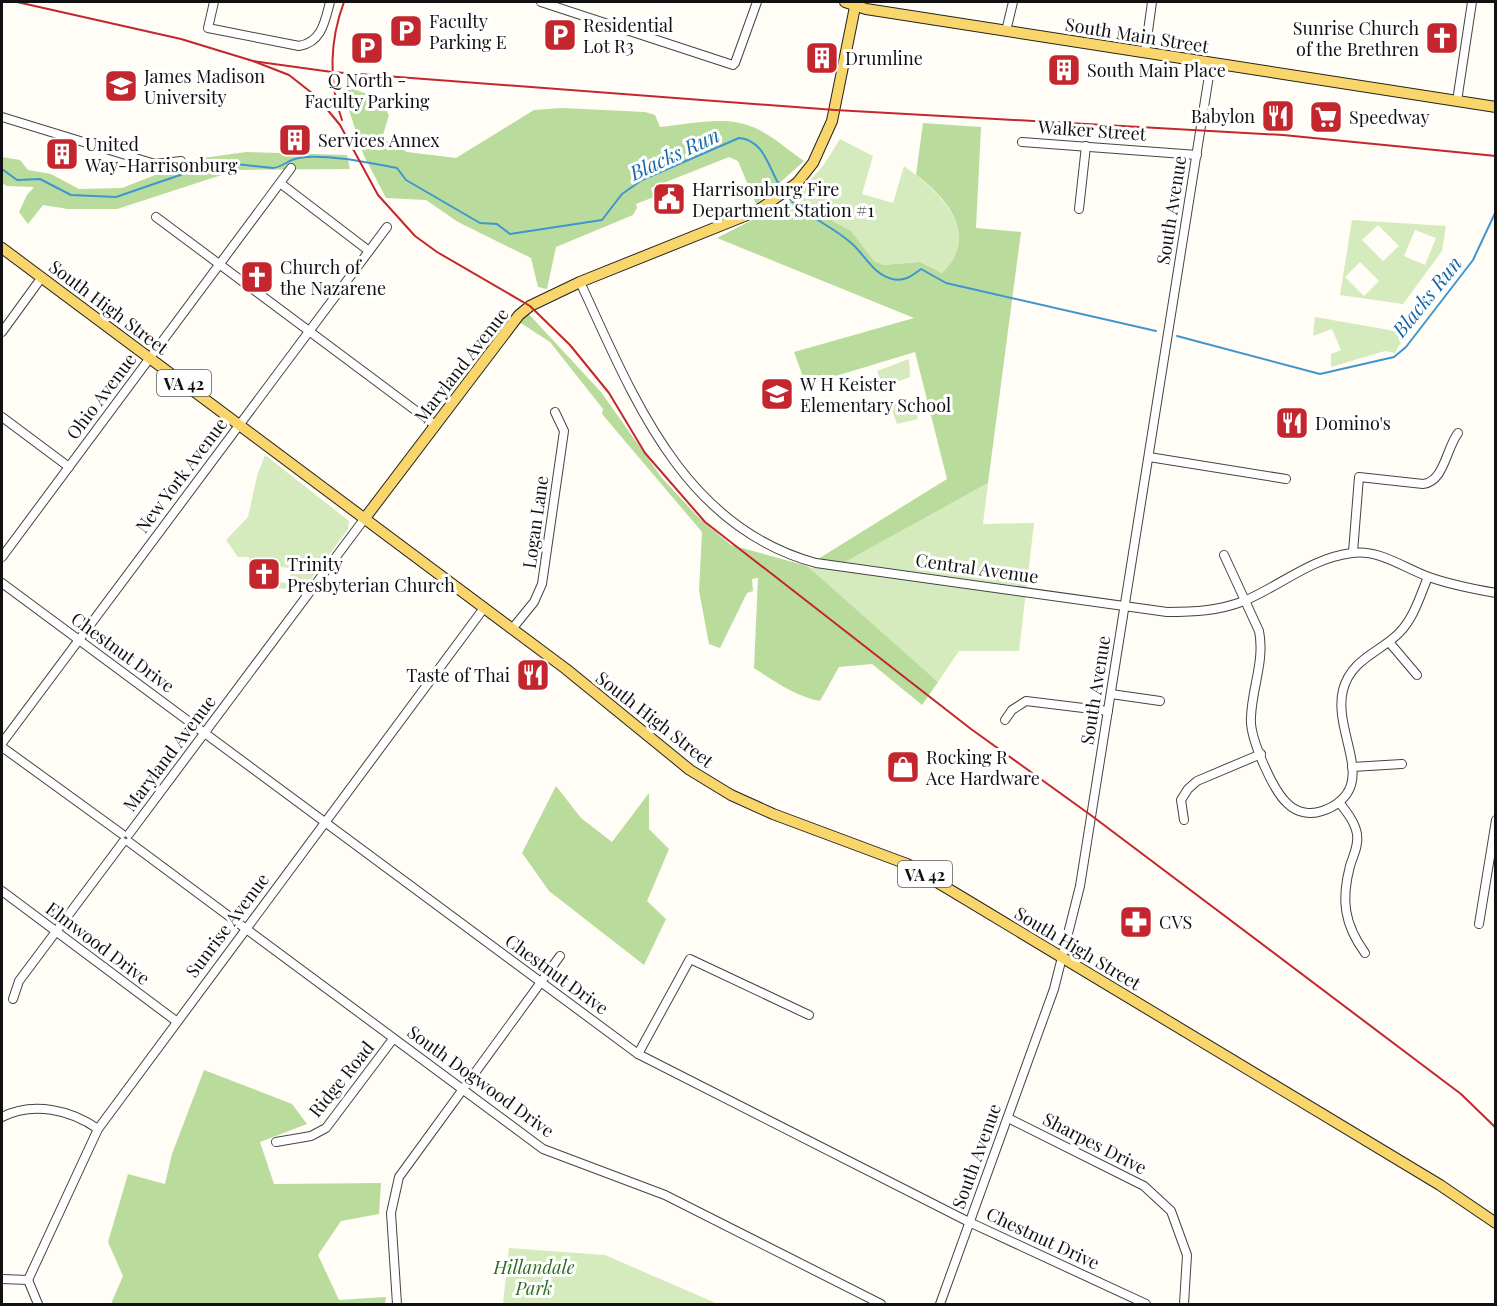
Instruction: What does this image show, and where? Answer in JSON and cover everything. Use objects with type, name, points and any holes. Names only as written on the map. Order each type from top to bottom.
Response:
[{"type":"main road","points":[[887,2],[899,14]]},
{"type":"main road","name":"South Main Street","points":[[852,3],[899,14],[1496,107]]},
{"type":"main road","name":"Maryland Avenue","points":[[365,518],[519,315],[531,306],[579,282],[757,211],[790,189],[813,163],[832,121],[852,3]]},
{"type":"main road","name":"South High Street","points":[[2,248],[512,629],[690,770],[731,795],[773,814],[907,864],[1440,1185],[1496,1223]]},
{"type":"street","points":[[214,2],[208,28],[299,46],[310,43],[319,35],[330,2]]},
{"type":"street","points":[[541,2],[732,65],[737,60],[757,2]]},
{"type":"street","points":[[1006,31],[1013,2]]},
{"type":"street","points":[[1145,52],[1152,2]]},
{"type":"street","points":[[1457,101],[1472,2]]},
{"type":"street","name":"South Avenue","points":[[940,1305],[1063,959],[1085,857],[1211,63]]},
{"type":"street","points":[[2,117],[155,164],[181,161]]},
{"type":"street","name":"Walker Street","points":[[1022,142],[1197,155]]},
{"type":"street","points":[[1079,209],[1086,146]]},
{"type":"street","name":"Ohio Avenue","points":[[2,556],[291,168]]},
{"type":"street","points":[[280,183],[369,250]]},
{"type":"street","points":[[156,218],[435,425]]},
{"type":"street","name":"New York Avenue","points":[[2,745],[387,227]]},
{"type":"street","points":[[2,332],[42,277]]},
{"type":"street","name":"Central Avenue","points":[[579,282],[633,397],[666,451],[717,508],[757,540],[776,550],[816,562],[1167,612],[1220,609],[1245,600],[1318,562],[1353,552],[1387,557],[1428,577],[1496,593]]},
{"type":"street","name":"Logan Lane","points":[[512,629],[536,599],[542,584],[564,431],[555,412]]},
{"type":"street","points":[[2,417],[69,467]]},
{"type":"street","points":[[1353,552],[1357,481],[1362,476],[1423,484],[1432,482],[1439,475],[1458,434]]},
{"type":"street","points":[[1149,457],[1286,479]]},
{"type":"street","name":"Maryland Avenue","points":[[13,999],[19,981],[365,518]]},
{"type":"street","points":[[1224,555],[1245,600],[1261,644],[1251,717],[1253,737],[1279,793],[1296,810],[1316,813],[1339,802],[1350,788],[1352,767],[1341,717],[1343,690],[1357,663],[1389,642],[1412,616],[1428,577]]},
{"type":"street","name":"Chestnut Drive","points":[[2,584],[638,1054],[969,1222],[1146,1305]]},
{"type":"street","name":"Sunrise Avenue","points":[[28,1280],[98,1129],[484,608]]},
{"type":"street","points":[[1389,642],[1417,675]]},
{"type":"street","points":[[1111,694],[1160,701]]},
{"type":"street","points":[[1005,720],[1012,710],[1026,701],[1108,711]]},
{"type":"street","name":"South Dogwood Drive","points":[[2,745],[543,1149],[665,1196],[881,1305]]},
{"type":"street","points":[[1184,820],[1181,800],[1191,785],[1261,754]]},
{"type":"street","points":[[1352,767],[1402,764]]},
{"type":"street","points":[[1339,802],[1357,836],[1345,896],[1345,916],[1348,927],[1365,953]]},
{"type":"street","points":[[1479,924],[1496,820]]},
{"type":"street","name":"Elmwood Drive","points":[[2,891],[176,1021]]},
{"type":"street","points":[[397,1305],[391,1213],[396,1185],[406,1164],[560,956]]},
{"type":"street","points":[[638,1054],[690,959],[809,1015]]},
{"type":"street","name":"Ridge Road","points":[[276,1142],[311,1137],[326,1128],[393,1039]]},
{"type":"street","points":[[2,1117],[34,1108],[64,1111],[98,1129]]},
{"type":"street","name":"Sharpes Drive","points":[[1008,1118],[1144,1186],[1171,1211],[1187,1255],[1184,1305]]},
{"type":"street","points":[[2,1279],[28,1280],[38,1305]]},
{"type":"green space","points":[[350,88],[379,98],[389,115],[382,138],[407,152],[456,158],[534,110],[562,108],[645,112],[655,115],[660,127],[707,121],[742,123],[767,134],[804,161],[756,204],[738,161],[729,157],[651,188],[654,197],[636,204],[637,208],[633,215],[556,247],[547,289],[538,287],[531,258],[458,222],[426,200],[386,198],[364,156],[344,95],[343,89]]},
{"type":"green space","points":[[923,123],[981,127],[976,228],[1021,232],[988,483],[838,566],[818,559],[947,479],[915,352],[806,385],[794,352],[914,318],[717,238],[793,199],[851,231],[874,261],[883,265],[920,262],[942,273],[953,260],[958,246],[959,233],[948,207],[916,175]]},
{"type":"green space","points":[[840,139],[873,156],[862,194],[893,203],[904,166],[942,200],[958,228],[959,243],[954,258],[942,273],[920,262],[883,265],[873,261],[851,231],[793,199],[823,166]]},
{"type":"green space","points":[[246,152],[347,155],[350,169],[237,170],[117,209],[68,209],[43,205],[28,224],[19,212],[27,195],[34,187],[7,186],[2,183],[2,157],[20,160],[28,170],[51,174],[79,189],[122,188],[196,159]]},
{"type":"green space","points":[[1352,220],[1446,226],[1442,251],[1403,304],[1340,295]],"holes":[[[1378,225],[1399,246],[1383,261],[1362,240]],[[1415,230],[1436,238],[1425,265],[1404,256]],[[1360,262],[1379,281],[1364,296],[1345,277]]]},
{"type":"green space","points":[[525,310],[601,392],[662,478],[700,519],[731,545],[807,566],[938,682],[922,705],[872,664],[839,667],[820,701],[794,692],[754,668],[758,578],[752,579],[753,591],[747,593],[720,648],[709,644],[699,591],[702,532],[602,414],[603,409],[550,342],[516,320]]},
{"type":"green space","points":[[1315,317],[1406,333],[1395,353],[1385,351],[1331,367],[1331,354],[1341,350],[1332,329],[1313,336]]},
{"type":"green space","points":[[909,359],[910,377],[883,387],[877,371]]},
{"type":"green space","points":[[909,400],[915,406],[918,419],[897,424],[891,407],[896,402]]},
{"type":"green space","points":[[265,455],[349,521],[348,529],[303,590],[275,588],[275,582],[290,583],[291,568],[270,566],[270,562],[260,562],[257,567],[257,562],[249,561],[249,557],[238,557],[226,540],[248,517],[257,476]]},
{"type":"green space","points":[[988,483],[983,524],[1034,523],[1019,651],[959,651],[938,682],[807,567],[988,587],[838,566]]},
{"type":"green space","points":[[556,786],[581,818],[612,842],[649,793],[649,829],[669,849],[647,901],[666,919],[644,965],[549,891],[522,853]]},
{"type":"green space","points":[[204,1070],[292,1104],[307,1124],[260,1142],[274,1184],[381,1183],[379,1214],[341,1221],[318,1255],[339,1300],[386,1297],[385,1304],[111,1304],[123,1276],[108,1242],[128,1174],[165,1184],[172,1154]]},
{"type":"green space","name":"Hillandale Park","points":[[509,1248],[605,1255],[718,1304],[503,1304]]},
{"type":"waterway","name":"Blacks Run","points":[[2,169],[17,180],[40,179],[71,195],[116,197],[218,162],[273,168],[295,159],[309,157],[347,159],[397,168],[406,180],[480,223],[497,224],[510,234],[602,220],[622,194],[642,180],[739,138],[748,140],[761,150],[781,188]]},
{"type":"waterway","name":"Blacks Run","points":[[786,195],[801,209],[850,242],[873,268],[892,279],[904,279],[921,269],[946,283],[1156,331]]},
{"type":"waterway","name":"Blacks Run","points":[[1177,336],[1320,374],[1394,357],[1406,347],[1473,260],[1496,211]]},
{"type":"railway","points":[[17,2],[181,39],[253,61],[332,72],[835,110],[1283,135],[1496,156]]},
{"type":"railway","points":[[342,120],[334,91],[332,61],[339,16],[344,2]]},
{"type":"railway","points":[[253,61],[289,75],[317,97],[340,125],[378,195],[415,236],[437,252],[530,306],[570,345],[609,393],[645,453],[705,522],[971,729],[1092,816],[1461,1094],[1496,1128]]},
{"type":"place","name":"Faculty Parking E","points":[[406,31]]},
{"type":"place","name":"Residential Lot R3","points":[[560,35]]},
{"type":"place","name":"Sunrise Church of the Brethren","points":[[1442,38]]},
{"type":"place","name":"Q North - Faculty Parking","points":[[367,48]]},
{"type":"place","name":"Drumline","points":[[822,58]]},
{"type":"place","name":"South Main Place","points":[[1064,70]]},
{"type":"place","name":"James Madison University","points":[[121,86]]},
{"type":"place","name":"Babylon","points":[[1278,116]]},
{"type":"place","name":"Speedway","points":[[1326,117]]},
{"type":"place","name":"Services Annex","points":[[295,140]]},
{"type":"place","name":"United Way-Harrisonburg","points":[[62,154]]},
{"type":"place","name":"Harrisonburg Fire Department Station #1","points":[[669,199]]},
{"type":"place","name":"Church of the Nazarene","points":[[257,277]]},
{"type":"place","name":"W H Keister Elementary School","points":[[777,394]]},
{"type":"place","name":"Domino's","points":[[1292,423]]},
{"type":"place","name":"Trinity Presbyterian Church","points":[[264,574]]},
{"type":"place","name":"Taste of Thai","points":[[533,675]]},
{"type":"place","name":"Rocking R Ace Hardware","points":[[903,767]]},
{"type":"place","name":"CVS","points":[[1136,922]]}]
